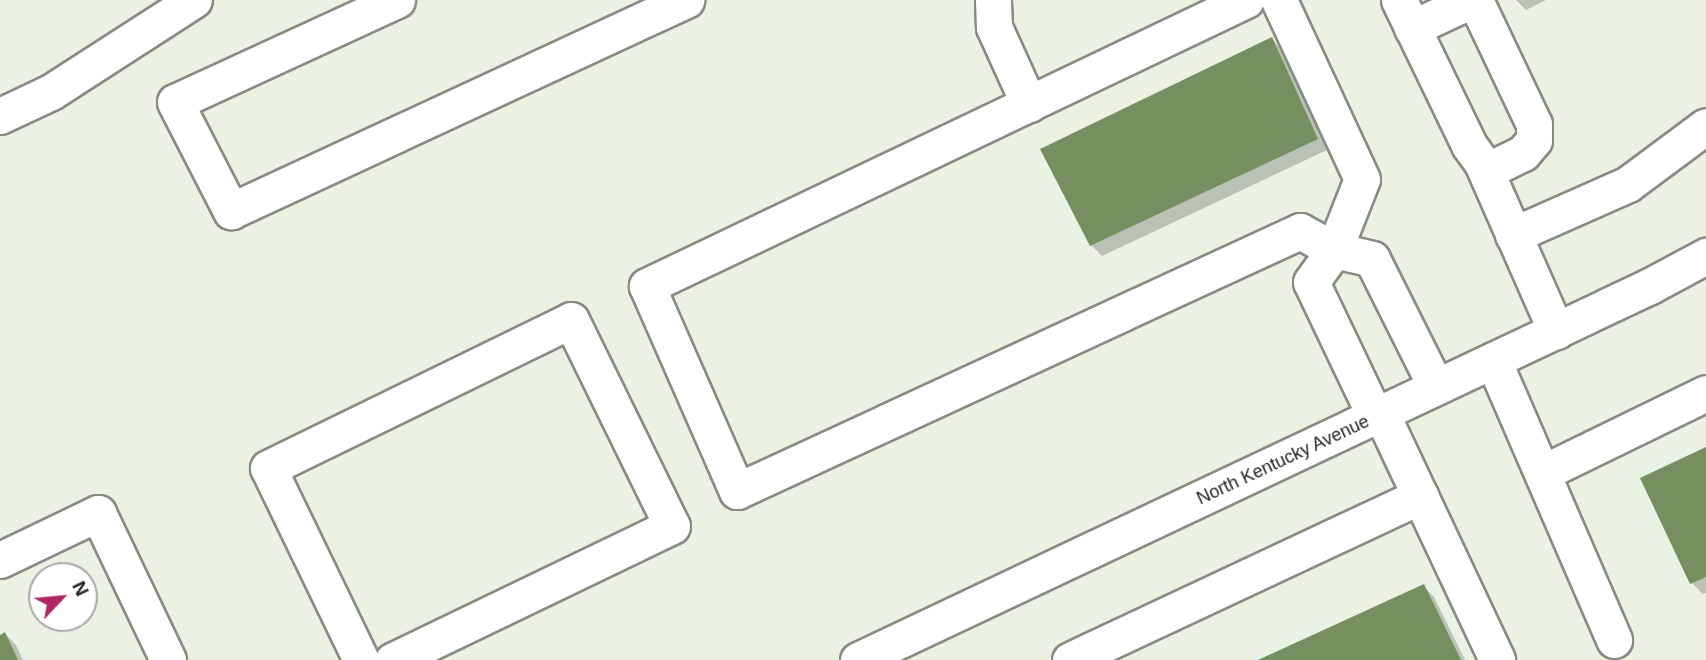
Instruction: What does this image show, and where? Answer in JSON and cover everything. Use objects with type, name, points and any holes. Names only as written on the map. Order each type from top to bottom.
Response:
[{"type":"street","points":[[0,116],[51,92],[194,0]]},
{"type":"street","points":[[397,0],[175,102],[231,211],[686,0]]},
{"type":"street","points":[[993,0],[994,27],[1029,104]]},
{"type":"street","points":[[1246,0],[647,286],[737,491],[1300,230],[1334,250],[1372,259],[1436,387]]},
{"type":"street","points":[[1279,0],[1362,179],[1334,250],[1311,282],[1420,496],[1497,660]]},
{"type":"street","points":[[1486,171],[1523,153],[1534,140],[1534,124],[1474,0],[1405,14],[1469,145],[1486,171],[1556,331]]},
{"type":"street","points":[[1513,235],[1628,184],[1706,126]]},
{"type":"street","name":"North Kentucky Avenue","points":[[858,660],[1556,331],[1706,256]]},
{"type":"street","points":[[362,660],[268,468],[571,320],[672,526],[393,660]]},
{"type":"street","points":[[1493,360],[1614,640]]},
{"type":"street","points":[[1542,472],[1706,393]]},
{"type":"street","points":[[1070,660],[1420,496]]},
{"type":"street","points":[[0,559],[99,513],[168,660]]},
{"type":"shaded area","points":[[0,0],[1706,0],[1706,660],[0,660]]},
{"type":"building","points":[[1272,37],[1318,139],[1090,246],[1040,149]]},
{"type":"building","points":[[1706,447],[1706,577],[1690,584],[1640,478]]},
{"type":"building","points":[[1424,584],[1461,660],[1258,660]]},
{"type":"building","points":[[5,632],[18,660],[0,660],[0,635]]}]
